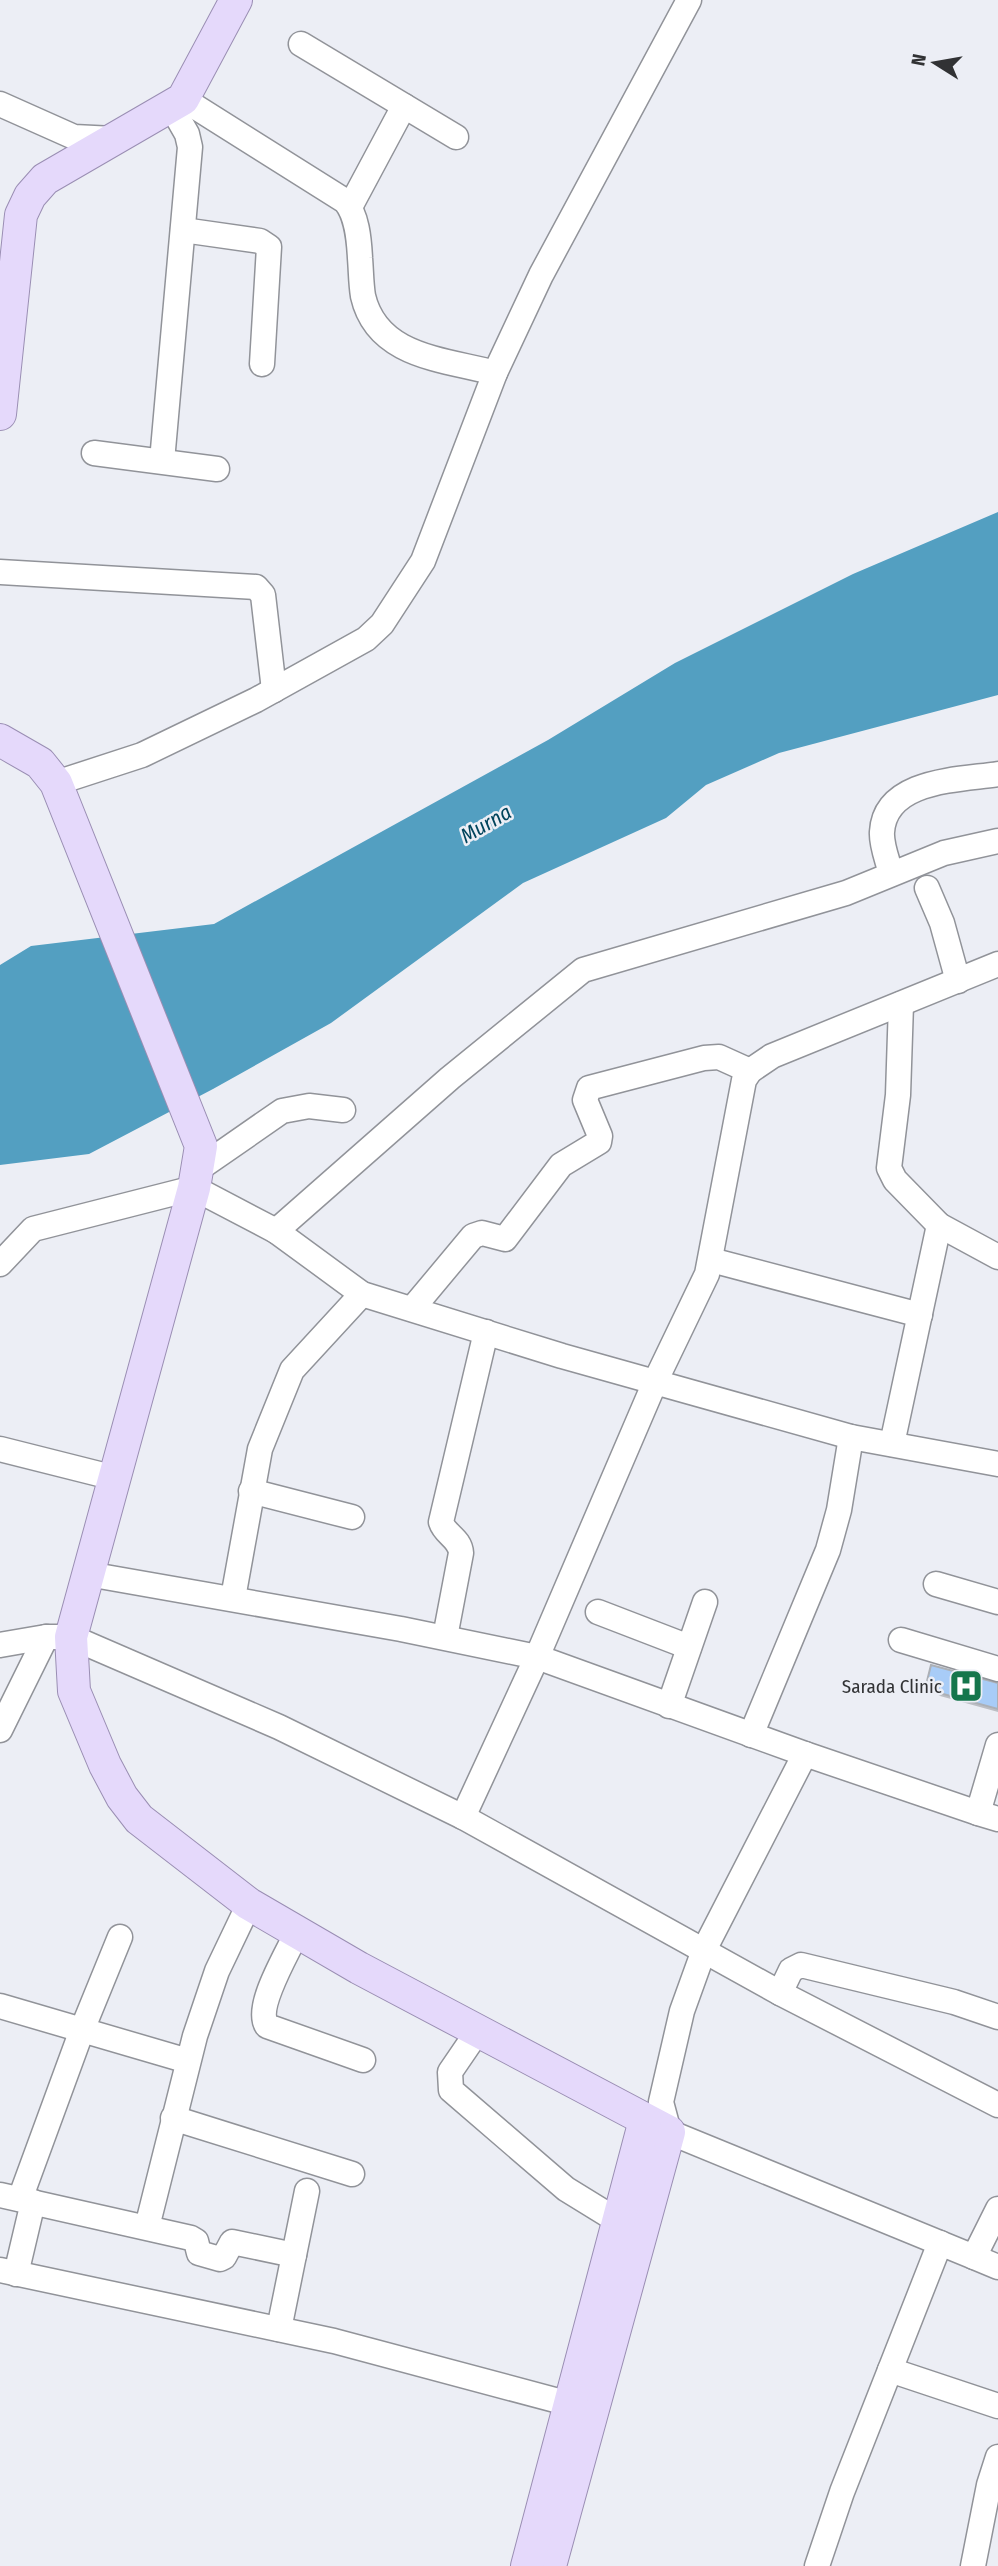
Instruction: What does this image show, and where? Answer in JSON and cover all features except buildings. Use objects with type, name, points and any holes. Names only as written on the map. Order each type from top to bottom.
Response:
[{"type":"main road","points":[[0,414],[5,322],[21,215],[30,196],[45,179],[177,103],[236,0]]},
{"type":"main road","points":[[0,740],[40,763],[56,783],[92,869],[198,1168],[88,1574],[58,1637],[74,1691],[122,1797],[139,1819],[248,1904],[478,2031],[658,2118]]},
{"type":"main road","points":[[527,2566],[618,2221],[658,2118]]},
{"type":"main road","points":[[550,2566],[658,2118]]},
{"type":"street","points":[[56,783],[142,755],[274,690],[366,639],[399,601],[423,561],[495,373],[541,275],[689,0]]},
{"type":"street","points":[[300,44],[456,137]]},
{"type":"street","points":[[177,103],[334,192],[350,207],[360,247],[363,295],[380,332],[396,345],[495,373]]},
{"type":"street","points":[[162,461],[190,147],[177,103]]},
{"type":"street","points":[[0,104],[74,137],[117,139]]},
{"type":"street","points":[[350,207],[404,106]]},
{"type":"street","points":[[183,230],[260,241],[269,247],[262,364]]},
{"type":"street","points":[[94,453],[217,468]]},
{"type":"street","points":[[0,572],[256,587],[263,595],[274,690]]},
{"type":"street","points":[[891,874],[882,828],[898,798],[917,788],[998,774]]},
{"type":"street","points":[[276,1231],[450,1078],[595,964],[846,893],[944,853],[998,841]]},
{"type":"street","points":[[927,888],[942,923],[958,981]]},
{"type":"street","points":[[463,1817],[537,1657],[655,1382],[707,1275],[744,1080],[750,1071],[772,1056],[998,964]]},
{"type":"street","points":[[901,1004],[898,1095],[889,1168],[895,1180],[939,1225],[998,1257]]},
{"type":"street","points":[[412,1310],[472,1236],[482,1233],[505,1239],[561,1165],[599,1142],[600,1136],[585,1100],[589,1088],[704,1058],[719,1057],[750,1071]]},
{"type":"street","points":[[0,1264],[33,1229],[198,1168],[282,1111],[309,1106],[343,1110]]},
{"type":"street","points":[[198,1168],[276,1231],[362,1294],[655,1382],[851,1437],[998,1464]]},
{"type":"street","points":[[892,1444],[939,1225]]},
{"type":"street","points":[[711,1260],[920,1315]]},
{"type":"street","points":[[233,1598],[260,1449],[292,1370],[362,1294]]},
{"type":"street","points":[[444,1637],[461,1553],[458,1541],[442,1527],[441,1522],[486,1332]]},
{"type":"street","points":[[751,1735],[828,1550],[839,1510],[851,1437]]},
{"type":"street","points":[[0,1449],[115,1478]]},
{"type":"street","points":[[251,1492],[352,1517]]},
{"type":"street","points":[[88,1574],[444,1637],[537,1657],[751,1735],[988,1816],[998,1746]]},
{"type":"street","points":[[936,1584],[998,1602]]},
{"type":"street","points":[[669,1706],[705,1602]]},
{"type":"street","points":[[598,1612],[690,1647]]},
{"type":"street","points":[[0,1645],[58,1637],[279,1727],[463,1817],[780,1993],[998,2105]]},
{"type":"street","points":[[0,1730],[58,1637]]},
{"type":"street","points":[[901,1640],[998,1669]]},
{"type":"street","points":[[805,1754],[704,1950],[682,2011],[658,2118],[998,2267]]},
{"type":"street","points":[[147,2227],[188,2061],[217,1971],[248,1904]]},
{"type":"street","points":[[298,1932],[262,2008],[264,2022],[363,2060]]},
{"type":"street","points":[[120,1937],[18,2199],[8,2272],[334,2341],[569,2404]]},
{"type":"street","points":[[780,1993],[792,1970],[801,1965],[954,2002],[998,2017]]},
{"type":"street","points":[[0,2006],[188,2061]]},
{"type":"street","points":[[478,2031],[450,2072],[452,2090],[566,2189],[618,2221]]},
{"type":"street","points":[[173,2118],[352,2174]]},
{"type":"street","points":[[279,2329],[307,2191]]},
{"type":"street","points":[[18,2199],[194,2239],[201,2254],[220,2259],[225,2257],[232,2242],[294,2255]]},
{"type":"street","points":[[974,2257],[998,2208]]},
{"type":"street","points":[[817,2566],[940,2243]]},
{"type":"street","points":[[890,2370],[998,2406]]},
{"type":"street","points":[[973,2566],[989,2485],[998,2457]]},
{"type":"water","name":"Murna","points":[[998,512],[998,695],[779,753],[706,785],[666,818],[523,883],[331,1023],[213,1089],[89,1154],[0,1165],[0,965],[31,946],[214,924],[548,740],[675,663],[853,574]]},
{"type":"place","name":"Sarada Clinic","points":[[966,1686]]}]
